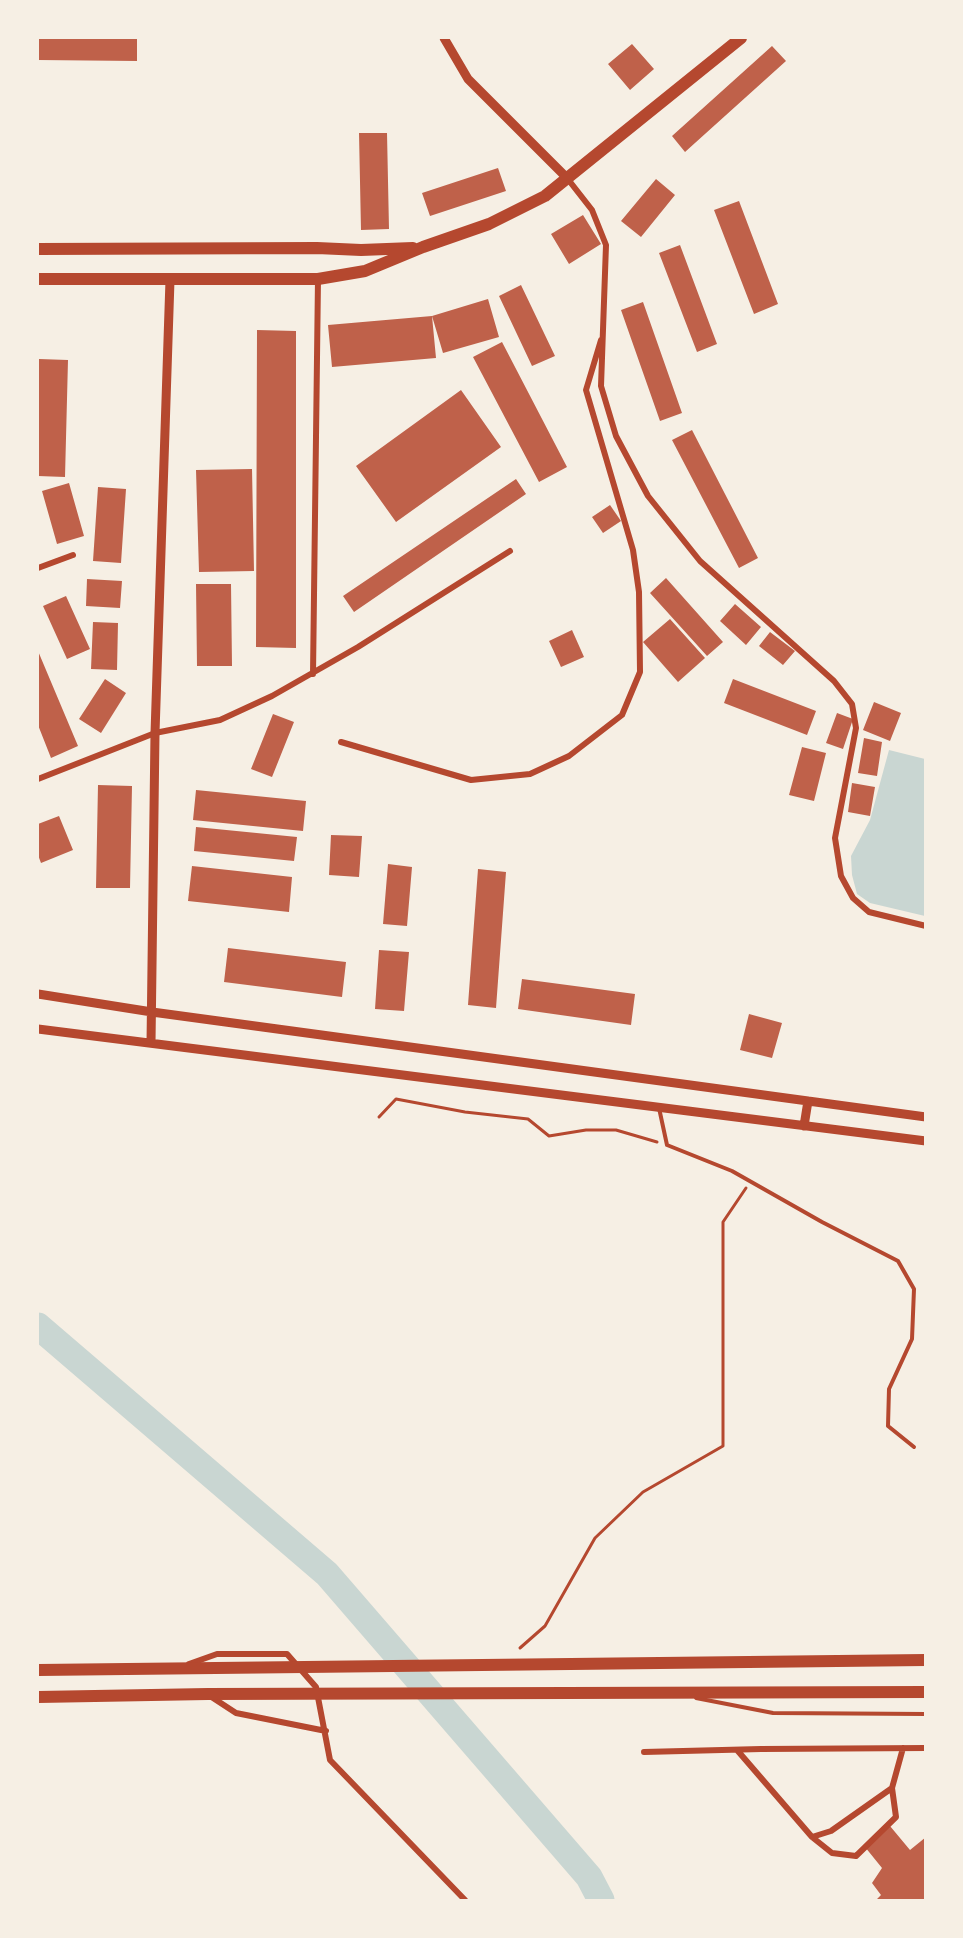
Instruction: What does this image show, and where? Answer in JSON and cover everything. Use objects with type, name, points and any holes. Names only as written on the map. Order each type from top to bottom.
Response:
[{"type":"highway","points":[[38,279],[318,279],[365,271],[489,224],[545,196],[741,38]]},
{"type":"highway","points":[[38,249],[316,248],[361,250],[423,248]]},
{"type":"highway","points":[[38,1670],[926,1660]]},
{"type":"highway","points":[[38,1697],[208,1694],[926,1692]]},
{"type":"street","points":[[444,38],[468,79],[567,178],[592,210],[606,245],[602,386],[616,436],[648,496],[700,561],[834,681],[852,704],[856,728],[835,838],[841,876],[853,898],[868,912],[926,926]]},
{"type":"street","points":[[313,674],[318,279]]},
{"type":"street","points":[[151,1043],[156,733],[170,280]]},
{"type":"street","points":[[341,742],[471,780],[530,774],[569,756],[622,715],[640,672],[639,592],[633,550],[586,390],[603,330]]},
{"type":"street","points":[[38,779],[156,733],[220,720],[272,696],[313,674],[510,551]]},
{"type":"street","points":[[38,568],[73,555]]},
{"type":"street","points":[[38,994],[152,1012],[926,1117]]},
{"type":"street","points":[[38,1029],[926,1142]]},
{"type":"street","points":[[804,1126],[808,1101]]},
{"type":"street","points":[[180,1668],[217,1654],[288,1654],[316,1687],[330,1760],[465,1900]]},
{"type":"street","points":[[208,1694],[236,1713],[326,1731]]},
{"type":"street","points":[[737,1750],[812,1837],[832,1853],[856,1856],[896,1817],[892,1788],[903,1748]]},
{"type":"street","points":[[644,1752],[926,1748]]},
{"type":"street","points":[[812,1837],[831,1831],[892,1788]]},
{"type":"lane","points":[[659,1107],[668,1145],[732,1171],[822,1222],[898,1261],[914,1289],[912,1339],[889,1389],[888,1426],[914,1447]]},
{"type":"lane","points":[[669,1693],[773,1713],[926,1714]]},
{"type":"path","points":[[379,1118],[396,1099],[465,1112],[528,1119],[549,1136],[586,1130],[616,1130],[668,1145]]},
{"type":"path","points":[[520,1648],[545,1626],[595,1538],[643,1492],[723,1446],[723,1222],[750,1181]]},
{"type":"shaded area","points":[[889,750],[925,759],[925,916],[870,903],[857,894],[852,875],[851,856],[870,820]]},
{"type":"building","points":[[38,38],[137,38],[137,61],[38,60]]},
{"type":"building","points":[[632,44],[654,69],[630,90],[608,64]]},
{"type":"building","points":[[772,46],[786,61],[685,152],[672,136]]},
{"type":"building","points":[[359,133],[387,133],[389,229],[361,230]]},
{"type":"building","points":[[498,168],[506,191],[430,216],[422,193]]},
{"type":"building","points":[[656,179],[675,195],[641,237],[621,221]]},
{"type":"building","points":[[739,201],[778,304],[754,314],[714,210]]},
{"type":"building","points":[[583,215],[601,244],[569,264],[551,234]]},
{"type":"building","points":[[680,245],[717,344],[697,352],[659,253]]},
{"type":"building","points":[[521,285],[555,356],[532,366],[499,296]]},
{"type":"building","points":[[488,299],[499,337],[443,353],[432,316]]},
{"type":"building","points":[[643,302],[682,413],[660,421],[621,310]]},
{"type":"building","points":[[432,316],[436,358],[332,367],[328,325]]},
{"type":"building","points":[[257,330],[296,331],[296,648],[256,647]]},
{"type":"building","points":[[502,342],[567,467],[539,482],[473,357]]},
{"type":"building","points":[[39,359],[68,360],[65,477],[38,476]]},
{"type":"building","points":[[461,390],[501,447],[396,522],[356,466]]},
{"type":"building","points":[[692,430],[758,558],[739,568],[672,440]]},
{"type":"building","points":[[252,469],[254,571],[199,572],[196,470]]},
{"type":"building","points":[[516,479],[526,494],[354,612],[343,596]]},
{"type":"building","points":[[69,483],[84,536],[57,544],[42,491]]},
{"type":"building","points":[[98,487],[126,489],[121,563],[93,561]]},
{"type":"building","points":[[610,505],[621,521],[603,533],[592,517]]},
{"type":"building","points":[[666,578],[723,642],[707,656],[650,593]]},
{"type":"building","points":[[87,579],[122,581],[120,608],[86,606]]},
{"type":"building","points":[[196,584],[231,584],[232,666],[197,666]]},
{"type":"building","points":[[66,596],[90,649],[67,659],[43,606]]},
{"type":"building","points":[[735,604],[761,627],[746,645],[720,621]]},
{"type":"building","points":[[670,619],[705,658],[678,682],[643,642]]},
{"type":"building","points":[[93,622],[118,623],[117,670],[91,669]]},
{"type":"building","points":[[572,630],[584,657],[561,667],[549,641]]},
{"type":"building","points":[[770,632],[795,651],[783,665],[759,646]]},
{"type":"building","points":[[38,651],[78,746],[51,758],[38,725]]},
{"type":"building","points":[[105,679],[126,693],[101,733],[79,719]]},
{"type":"building","points":[[733,679],[816,711],[807,735],[724,703]]},
{"type":"building","points":[[874,702],[901,713],[890,741],[863,730]]},
{"type":"building","points":[[837,713],[853,719],[843,749],[826,743]]},
{"type":"building","points":[[273,714],[294,722],[272,777],[251,769]]},
{"type":"building","points":[[864,738],[882,742],[877,776],[858,773]]},
{"type":"building","points":[[802,747],[826,753],[814,801],[789,795]]},
{"type":"building","points":[[852,783],[875,787],[870,816],[848,812]]},
{"type":"building","points":[[98,785],[132,786],[130,888],[96,888]]},
{"type":"building","points":[[196,790],[306,801],[303,831],[193,820]]},
{"type":"building","points":[[59,816],[73,850],[41,863],[38,855],[38,824]]},
{"type":"building","points":[[196,827],[297,837],[294,861],[194,851]]},
{"type":"building","points":[[331,835],[362,836],[359,877],[329,875]]},
{"type":"building","points":[[388,864],[412,867],[407,926],[383,924]]},
{"type":"building","points":[[192,866],[292,877],[289,912],[188,901]]},
{"type":"building","points":[[478,869],[506,872],[496,1008],[468,1005]]},
{"type":"building","points":[[228,948],[346,962],[342,997],[224,982]]},
{"type":"building","points":[[379,950],[409,952],[404,1011],[375,1009]]},
{"type":"building","points":[[522,979],[635,994],[631,1025],[518,1009]]},
{"type":"building","points":[[749,1014],[782,1023],[772,1058],[740,1050]]},
{"type":"building","points":[[890,1826],[910,1850],[926,1837],[926,1900],[876,1900],[881,1895],[872,1883],[882,1868],[865,1847]]},
{"type":"waterway","points":[[38,1326],[327,1574],[589,1877],[601,1900]]}]
